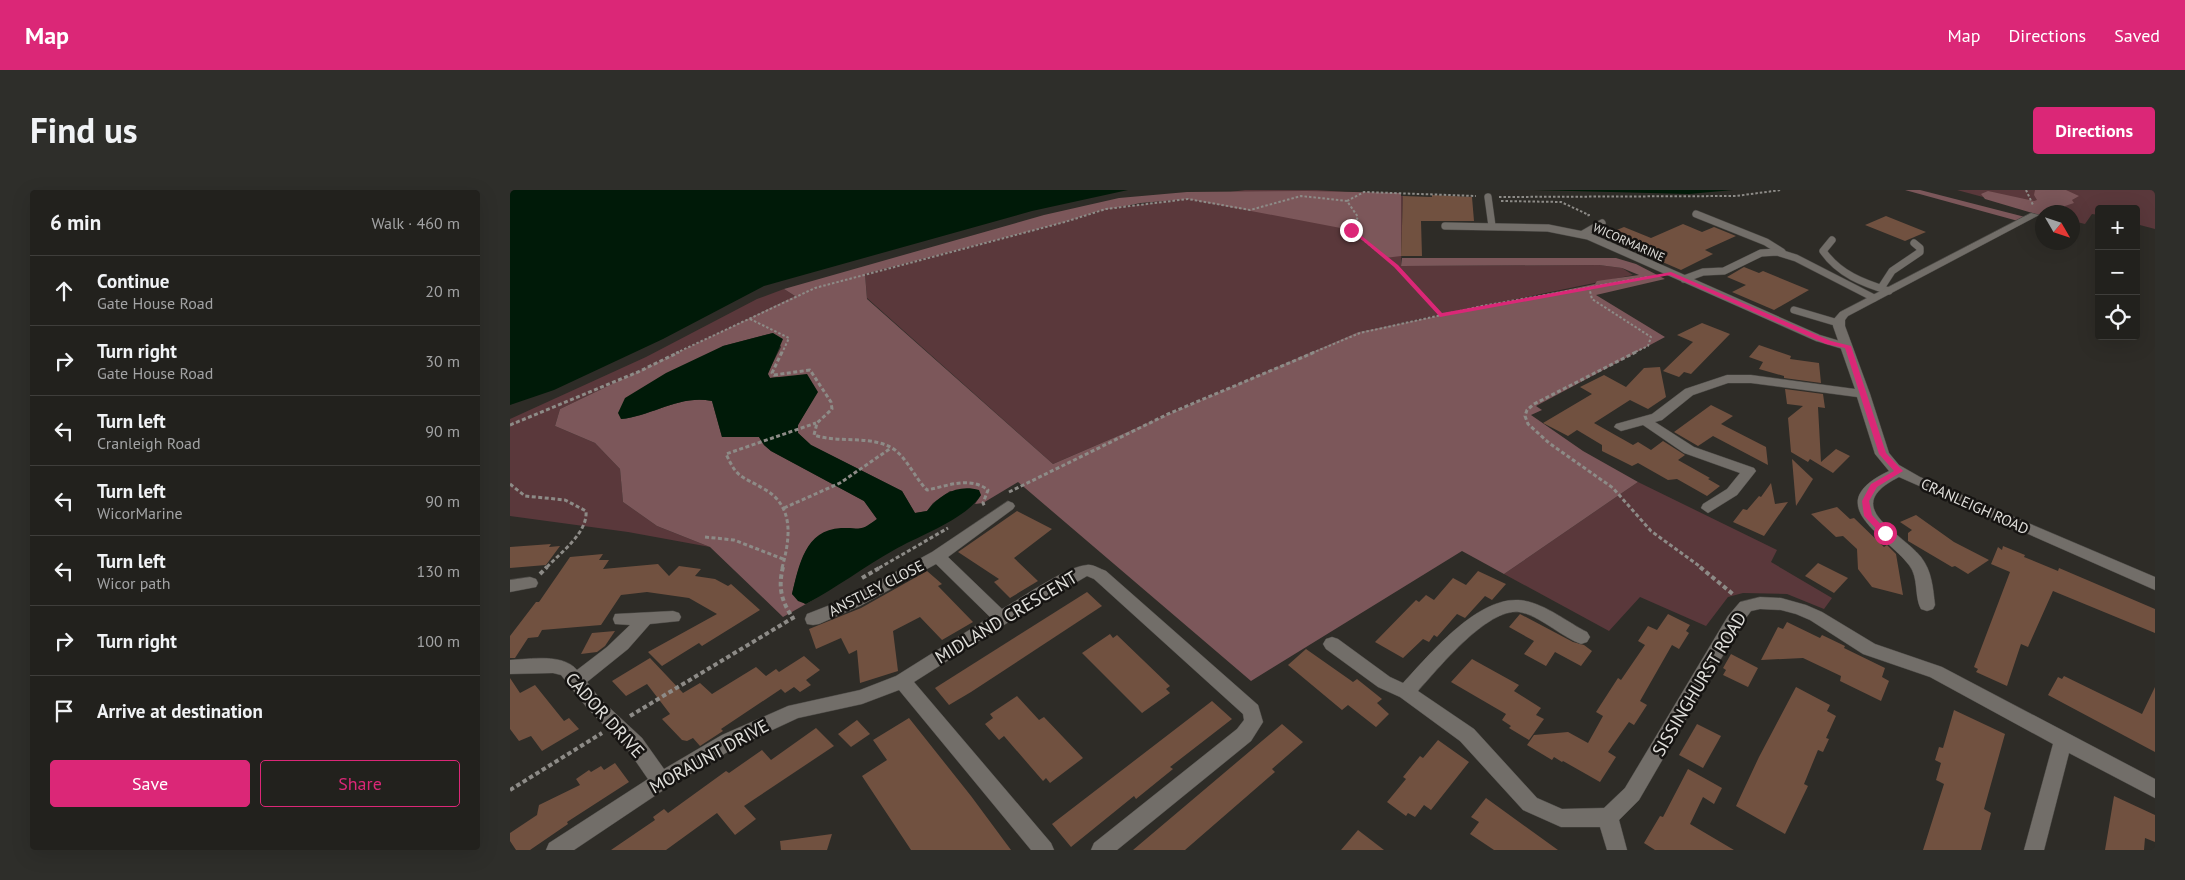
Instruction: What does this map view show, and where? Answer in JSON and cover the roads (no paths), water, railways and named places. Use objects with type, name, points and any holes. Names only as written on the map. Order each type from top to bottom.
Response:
[{"type":"street","points":[[1838,323],[1844,314],[1874,298],[1885,289],[2032,217]]},
{"type":"street","name":"CRANLEIGH ROAD","points":[[1838,323],[1864,394],[1882,454],[1899,471],[2155,584]]},
{"type":"street","points":[[1620,427],[1664,413],[1689,392],[1727,379],[1751,379],[1864,394]]},
{"type":"street","points":[[1644,420],[1688,450],[1749,471],[1732,492],[1708,508]]},
{"type":"street","points":[[1899,471],[1870,490],[1866,501],[1866,508],[1872,521],[1916,562],[1922,575],[1927,605]]},
{"type":"street","name":"ANSTLEY CLOSE","points":[[813,619],[854,602],[938,556],[1008,506]]},
{"type":"street","name":"ANSTLEY CLOSE","points":[[938,556],[1001,618]]},
{"type":"street","name":"MIDLAND CRESCENT","points":[[902,681],[1001,618],[1077,573],[1088,570],[1100,575],[1252,710],[1254,722],[1244,735],[1101,850]]},
{"type":"street","points":[[510,586],[530,584]]},
{"type":"street","name":"SISSINGHURST ROAD","points":[[1608,817],[1632,794],[1720,642],[1746,606],[1760,603],[1781,604],[1800,609],[1816,616],[1869,649],[1902,662],[1936,672],[2155,789]]},
{"type":"street","points":[[1406,692],[1459,636],[1502,608],[1521,606],[1581,637]]},
{"type":"street","points":[[621,619],[673,617]]},
{"type":"street","points":[[576,681],[612,655],[632,635],[645,618]]},
{"type":"street","points":[[1332,644],[1384,682],[1406,692],[1467,735],[1530,804],[1561,818],[1608,817],[1617,850]]},
{"type":"street","name":"CADOR DRIVE","points":[[510,667],[553,666],[567,670],[594,704],[635,744],[661,780]]},
{"type":"street","points":[[902,681],[1044,850]]},
{"type":"street","name":"MORAUNT DRIVE","points":[[556,850],[661,780],[729,741],[795,711],[862,697],[902,681]]},
{"type":"street","points":[[2034,850],[2063,740]]},
{"type":"lane","points":[[1488,197],[1492,226]]},
{"type":"lane","points":[[1696,214],[1766,242],[1782,252],[1874,298]]},
{"type":"lane","points":[[1583,234],[1602,223]]},
{"type":"lane","name":"WICORMARINE","points":[[1446,226],[1492,226],[1564,230],[1583,234],[1829,343],[1848,347]]},
{"type":"lane","points":[[1832,240],[1823,251],[1834,267],[1846,274],[1885,289]]},
{"type":"lane","points":[[1885,289],[1883,281],[1890,273],[1920,252],[1920,248],[1914,243]]},
{"type":"lane","points":[[1684,279],[1703,272],[1724,271],[1761,253],[1782,252]]},
{"type":"lane","points":[[1794,310],[1838,323]]}]
